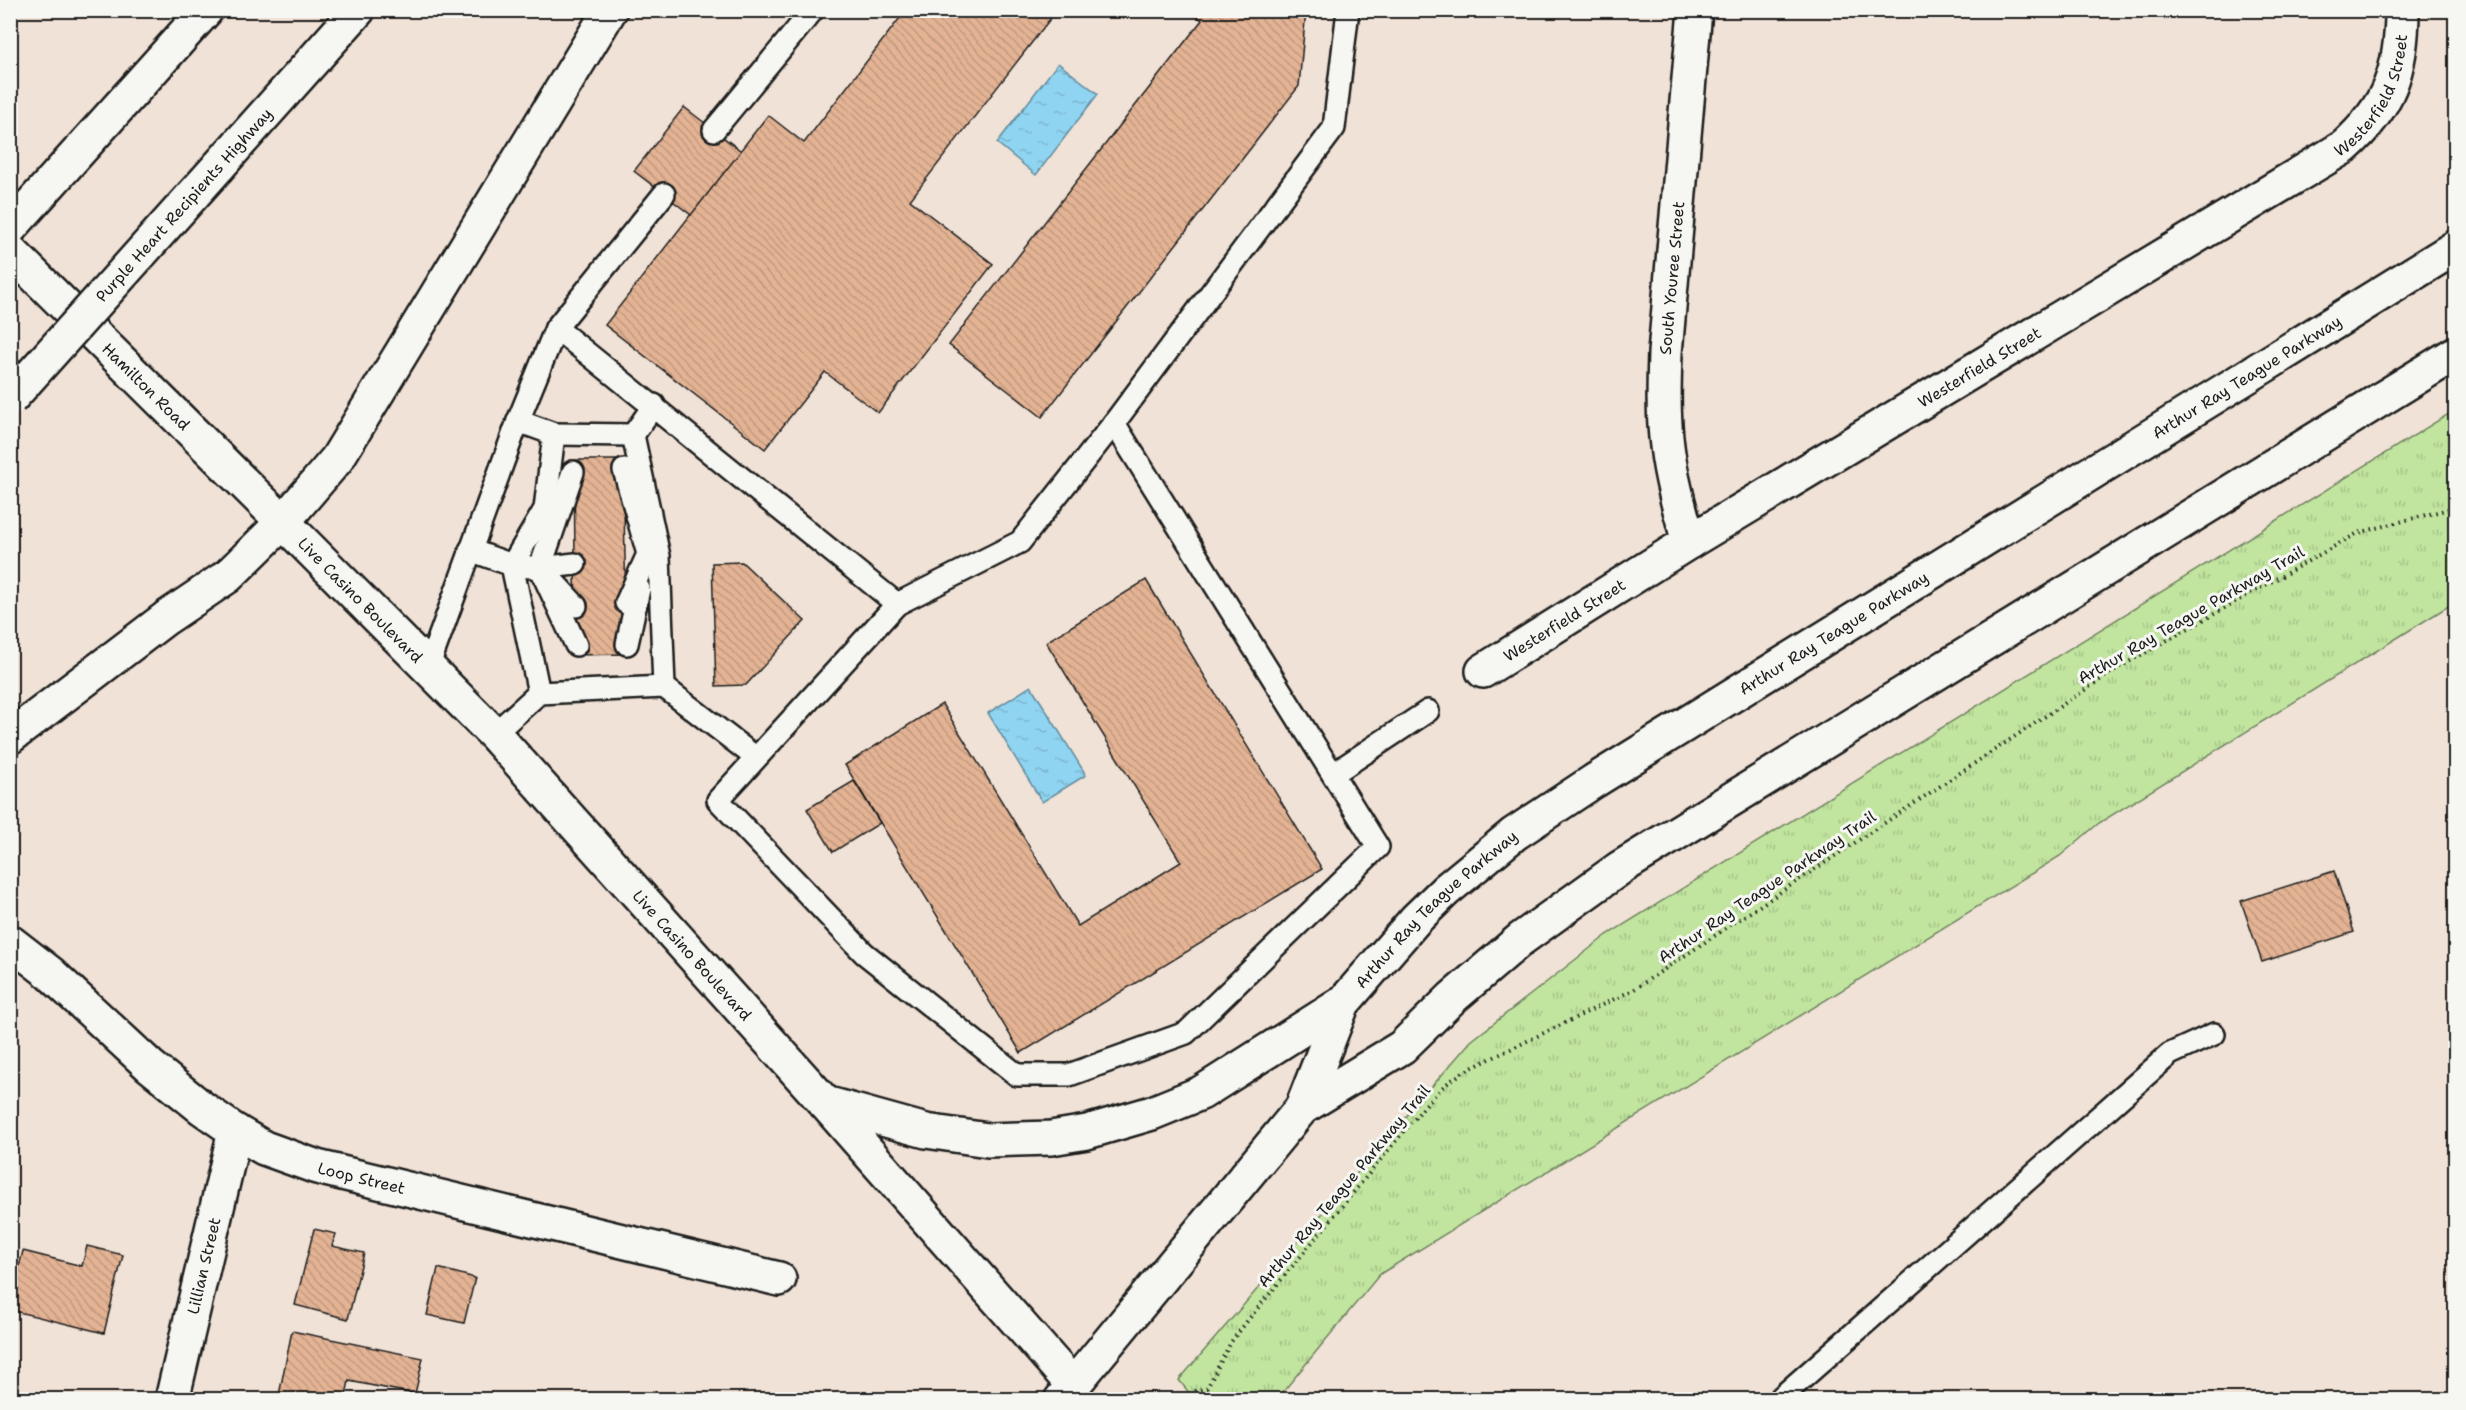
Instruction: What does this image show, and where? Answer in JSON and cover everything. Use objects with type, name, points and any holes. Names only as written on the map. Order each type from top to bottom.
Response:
[{"type":"main road","points":[[10,228],[206,10]]},
{"type":"main road","name":"Purple Heart Recipients Highway","points":[[10,399],[358,10]]},
{"type":"main road","points":[[10,737],[166,618],[228,576],[283,522],[337,459],[610,10]]},
{"type":"main road","name":"South Youree Street","points":[[1689,542],[1667,447],[1664,387],[1665,352],[1695,10]]},
{"type":"main road","name":"Westerfield Street","points":[[1483,671],[1689,542],[2344,147],[2364,129],[2378,112],[2389,90],[2398,65],[2402,40],[2402,10]]},
{"type":"main road","name":"Arthur Ray Teague Parkway","points":[[1073,1395],[1302,1108],[1343,1003],[1416,919],[1446,890],[1514,834],[1551,808],[2456,247]]},
{"type":"main road","name":"Hamilton Road","points":[[10,251],[283,522]]},
{"type":"main road","name":"Arthur Ray Teague Parkway","points":[[1302,1108],[1402,1047],[1496,959],[1595,885],[2456,353]]},
{"type":"main road","name":"Live Casino Boulevard","points":[[283,522],[494,734],[825,1103],[1073,1395]]},
{"type":"main road","name":"Loop Street","points":[[10,942],[50,973],[178,1090],[235,1131],[264,1148],[317,1167],[779,1279]]},
{"type":"main road","points":[[825,1103],[926,1131],[988,1140],[1051,1138],[1086,1132],[1152,1113],[1201,1093],[1343,1003]]},
{"type":"main road","name":"Lillian Street","points":[[172,1400],[235,1131]]},
{"type":"lane","points":[[714,130],[813,10]]},
{"type":"lane","points":[[1114,423],[1378,847],[1186,1032],[1069,1075],[1017,1075],[864,953],[718,800],[897,604],[1020,542],[1114,423],[1334,128],[1348,10]]},
{"type":"lane","points":[[428,668],[518,421],[556,328],[664,194]]},
{"type":"lane","points":[[556,328],[654,405],[897,604]]},
{"type":"lane","points":[[654,405],[633,435],[653,555],[664,687]]},
{"type":"lane","points":[[518,421],[554,434],[633,435]]},
{"type":"lane","points":[[539,693],[512,565],[545,509],[554,434]]},
{"type":"lane","points":[[624,470],[653,555],[627,644]]},
{"type":"lane","points":[[573,472],[540,568],[576,645]]},
{"type":"lane","points":[[540,568],[574,508]]},
{"type":"lane","points":[[624,508],[653,555]]},
{"type":"lane","points":[[470,550],[512,565],[540,568],[575,564]]},
{"type":"lane","points":[[625,559],[653,555]]},
{"type":"lane","points":[[626,603],[653,555]]},
{"type":"lane","points":[[540,568],[576,606]]},
{"type":"lane","points":[[494,734],[539,693],[664,687],[755,757]]},
{"type":"lane","points":[[1333,774],[1428,711]]},
{"type":"lane","points":[[1778,1400],[2170,1054],[2214,1034]]},
{"type":"path","name":"Arthur Ray Teague Parkway Trail","points":[[1186,1400],[1195,1391],[1207,1388],[1232,1342],[1248,1320],[1429,1101],[1463,1072],[1633,990],[2118,668],[2358,533],[2456,507]]},
{"type":"green space","points":[[2455,410],[2455,602],[2099,823],[2060,856],[1380,1274],[1277,1399],[1194,1399],[1179,1380],[1471,1041],[1607,935]]},
{"type":"water","points":[[1058,63],[1098,94],[1036,175],[997,143]]},
{"type":"water","points":[[1031,686],[1086,775],[1042,802],[988,713]]},
{"type":"building","points":[[906,10],[1057,10],[910,200],[993,264],[878,413],[825,372],[765,449],[605,325],[768,115],[804,143]]},
{"type":"building","points":[[1190,10],[1306,10],[1299,86],[1042,417],[949,345],[1202,20]]},
{"type":"building","points":[[684,107],[741,151],[691,215],[634,171]]},
{"type":"building","points":[[574,460],[623,460],[627,654],[576,655]]},
{"type":"building","points":[[742,562],[805,621],[746,685],[716,686],[712,563]]},
{"type":"building","points":[[1146,580],[1322,869],[1021,1053],[845,765],[942,704],[1078,926],[1181,862],[1046,642]]},
{"type":"building","points":[[854,781],[880,823],[833,852],[807,809]]},
{"type":"building","points":[[2334,871],[2354,932],[2262,962],[2241,901]]},
{"type":"building","points":[[314,1229],[336,1234],[332,1246],[364,1253],[348,1319],[295,1305]]},
{"type":"building","points":[[87,1246],[123,1255],[104,1333],[10,1310],[23,1251],[82,1266]]},
{"type":"building","points":[[438,1268],[475,1278],[464,1323],[427,1315]]},
{"type":"building","points":[[292,1331],[423,1358],[415,1394],[349,1381],[345,1400],[278,1400]]}]
